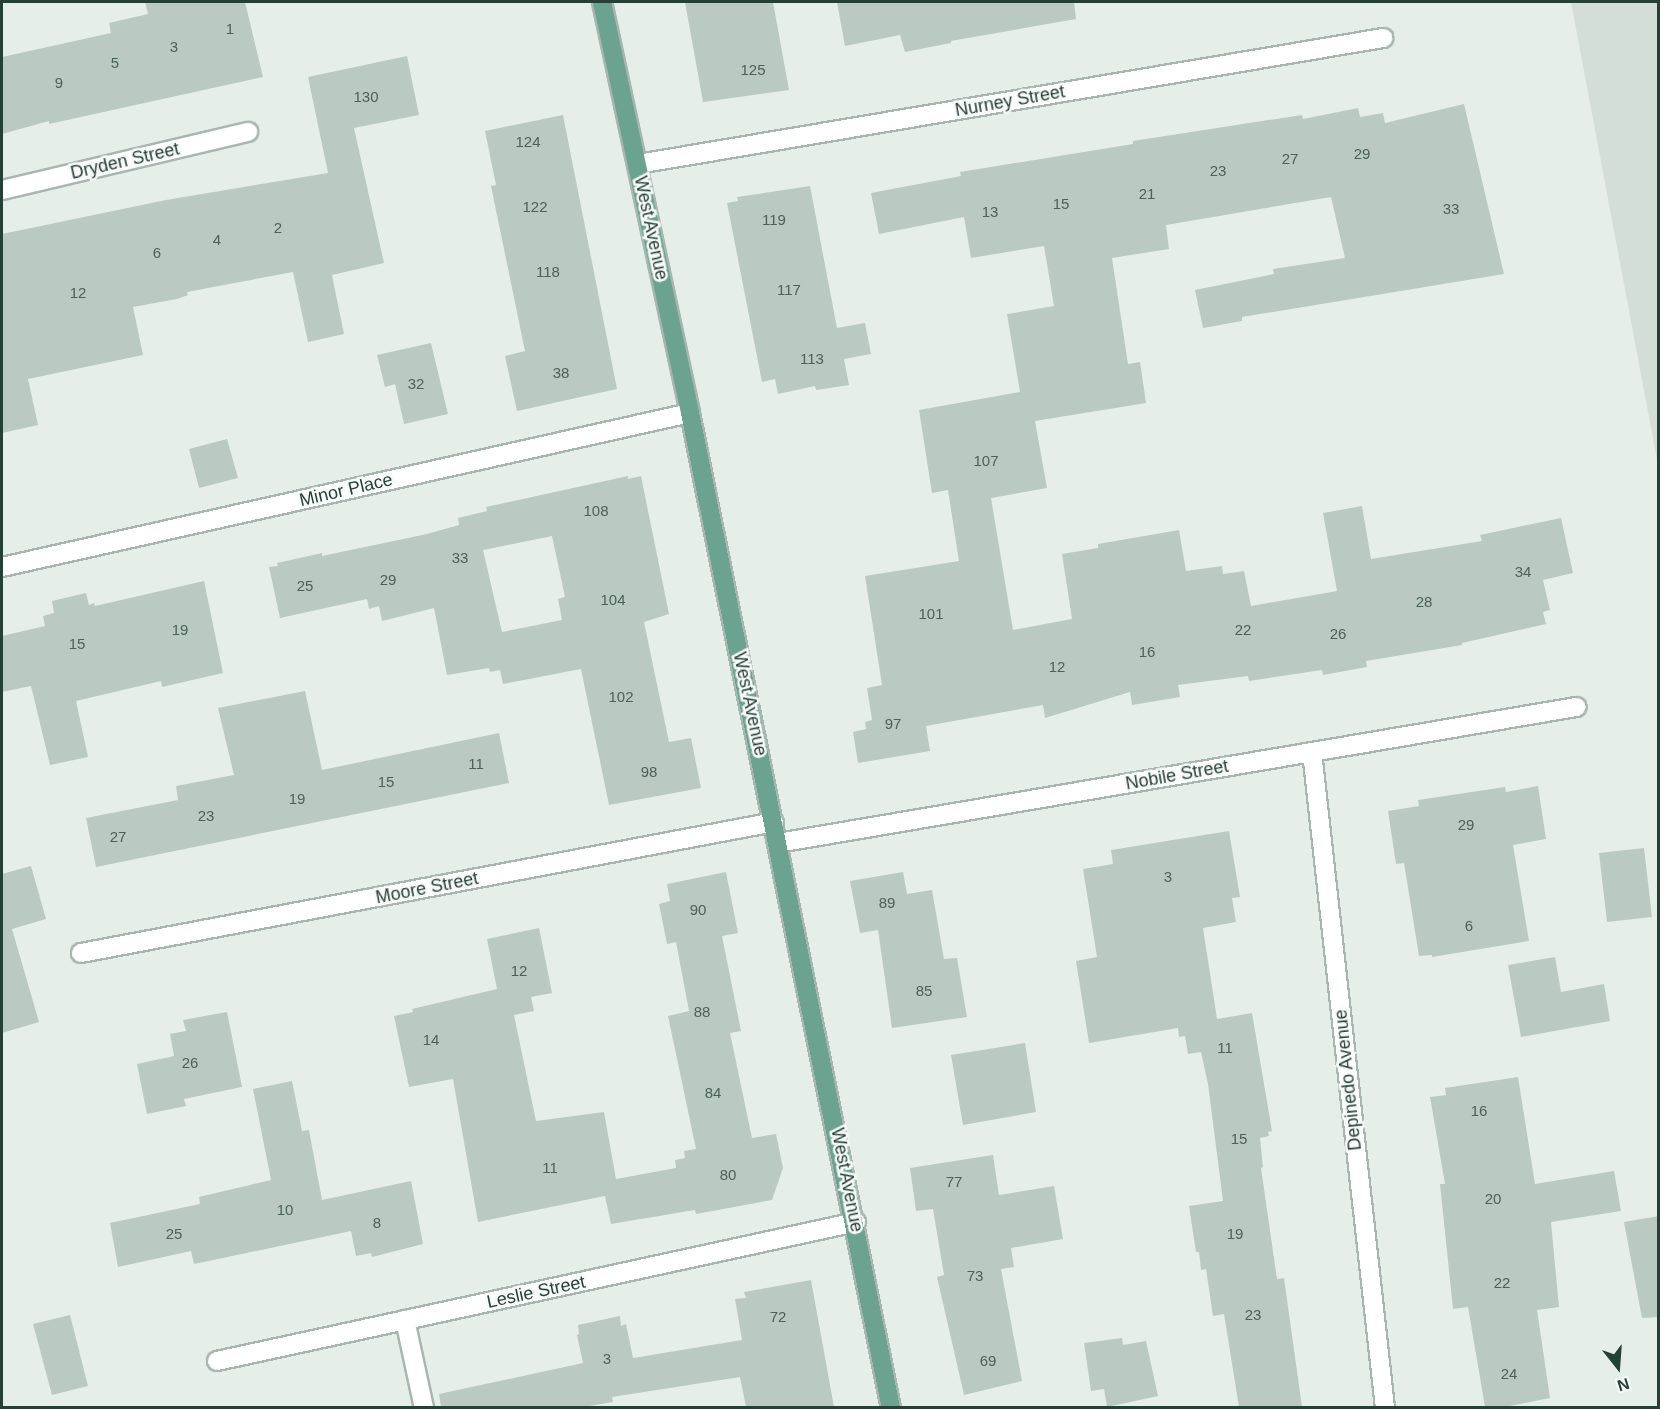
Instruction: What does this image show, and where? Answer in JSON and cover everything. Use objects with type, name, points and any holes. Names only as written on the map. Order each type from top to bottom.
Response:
[{"type":"main road","name":"West Avenue","points":[[602,2],[690,413],[856,1222],[891,1407]]},
{"type":"street","name":"Nurney Street","points":[[638,164],[1383,38]]},
{"type":"street","name":"Dryden Street","points":[[2,190],[248,132]]},
{"type":"street","name":"Minor Place","points":[[2,567],[690,413]]},
{"type":"street","name":"Nobile Street","points":[[778,843],[1576,707]]},
{"type":"street","name":"Depinedo Avenue","points":[[1312,752],[1385,1407]]},
{"type":"street","name":"Moore Street","points":[[81,953],[774,822]]},
{"type":"street","name":"Leslie Street","points":[[217,1361],[856,1222]]},
{"type":"street","points":[[405,1320],[424,1407]]},
{"type":"shaded area","points":[[1571,2],[1658,2],[1658,465]]},
{"type":"building","points":[[145,2],[245,2],[263,77],[49,124],[49,121],[2,134],[2,57],[111,33],[109,23],[148,14]]},
{"type":"building","points":[[685,2],[773,2],[789,90],[703,102]]},
{"type":"building","points":[[837,2],[1074,2],[1076,19],[951,41],[951,43],[905,52],[900,35],[845,46]]},
{"type":"building","points":[[407,56],[419,115],[354,128],[384,263],[332,275],[344,334],[308,342],[293,272],[187,292],[188,295],[177,299],[133,307],[143,355],[28,379],[38,425],[2,433],[2,234],[166,200],[328,173],[308,77]]},
{"type":"building","points":[[1464,104],[1504,274],[1242,317],[1242,321],[1203,328],[1195,290],[1274,274],[1273,269],[1345,258],[1331,197],[1166,225],[1169,249],[1112,258],[1128,364],[1140,362],[1146,403],[1035,421],[1047,488],[991,498],[1013,630],[1072,619],[1062,554],[1098,548],[1098,544],[1179,530],[1186,571],[1222,566],[1223,574],[1244,571],[1251,606],[1337,591],[1323,513],[1362,506],[1371,559],[1482,541],[1480,535],[1561,518],[1573,573],[1543,580],[1550,610],[1543,612],[1546,624],[1462,643],[1462,645],[1366,661],[1367,667],[1323,675],[1322,670],[1249,681],[1248,676],[1178,685],[1180,697],[1132,705],[1130,692],[1045,718],[1043,705],[926,726],[930,751],[858,763],[853,732],[866,729],[865,722],[872,720],[867,688],[882,685],[865,576],[959,561],[948,490],[932,493],[919,410],[1020,392],[1007,314],[1054,306],[1044,246],[971,258],[964,217],[879,234],[871,193],[961,176],[960,172],[1133,144],[1133,141],[1302,115],[1303,119],[1358,108],[1360,117],[1383,113],[1385,123]]},
{"type":"building","points":[[563,115],[617,389],[517,411],[505,356],[525,351],[491,186],[496,185],[485,131]]},
{"type":"building","points":[[810,186],[837,328],[865,323],[871,354],[844,359],[849,385],[816,390],[815,386],[778,394],[775,379],[762,382],[727,203],[738,201],[737,197]]},
{"type":"building","points":[[431,343],[448,414],[404,424],[395,384],[385,387],[377,355]]},
{"type":"building","points":[[227,439],[238,478],[199,488],[189,449]]},
{"type":"building","points":[[628,476],[628,479],[641,476],[669,614],[644,622],[669,742],[691,738],[701,788],[609,805],[581,669],[503,684],[500,670],[490,672],[489,668],[447,675],[434,608],[382,621],[379,606],[369,609],[367,599],[280,618],[269,567],[278,566],[277,563],[322,553],[322,556],[427,534],[459,525],[458,518],[487,511],[486,507]],"holes":[[[552,536],[565,597],[558,599],[562,620],[502,632],[483,550]]]},
{"type":"building","points":[[204,581],[223,673],[162,687],[161,681],[76,701],[88,757],[50,765],[31,686],[2,692],[2,636],[45,626],[43,616],[54,613],[52,601],[86,593],[89,605],[94,603],[95,606]]},
{"type":"building","points":[[305,691],[322,770],[499,733],[509,783],[96,867],[86,818],[178,800],[176,786],[234,775],[218,708]]},
{"type":"building","points":[[1538,786],[1546,839],[1513,845],[1529,941],[1432,957],[1432,955],[1419,956],[1404,863],[1396,864],[1388,811],[1419,806],[1418,800],[1505,787],[1506,792]]},
{"type":"building","points":[[1229,831],[1240,897],[1232,898],[1236,922],[1203,928],[1217,1019],[1252,1013],[1272,1131],[1268,1132],[1269,1136],[1260,1138],[1263,1167],[1261,1168],[1277,1279],[1284,1278],[1302,1407],[1239,1407],[1224,1314],[1213,1316],[1206,1269],[1201,1270],[1199,1252],[1196,1252],[1189,1206],[1223,1201],[1208,1084],[1201,1052],[1188,1054],[1185,1036],[1179,1037],[1178,1028],[1089,1043],[1076,961],[1097,957],[1083,869],[1113,864],[1111,850]]},
{"type":"building","points":[[1644,848],[1652,917],[1607,922],[1599,853]]},
{"type":"building","points":[[31,866],[46,919],[12,929],[39,1022],[2,1033],[2,874]]},
{"type":"building","points":[[726,872],[738,933],[722,936],[741,1031],[730,1033],[752,1138],[776,1134],[783,1168],[772,1200],[696,1214],[695,1210],[611,1224],[605,1196],[478,1222],[453,1079],[409,1087],[394,1016],[413,1012],[412,1009],[497,989],[487,939],[539,928],[552,993],[531,997],[534,1011],[514,1015],[536,1121],[604,1112],[616,1179],[676,1168],[675,1160],[685,1158],[684,1151],[696,1149],[668,1016],[689,1011],[676,942],[667,944],[659,904],[670,901],[667,884]]},
{"type":"building","points":[[903,872],[907,894],[932,890],[944,959],[957,958],[967,1017],[892,1028],[878,930],[860,933],[850,881]]},
{"type":"building","points":[[1555,957],[1561,992],[1604,984],[1610,1021],[1521,1037],[1508,965]]},
{"type":"building","points":[[227,1012],[242,1087],[184,1099],[186,1106],[147,1114],[137,1064],[174,1056],[170,1034],[186,1031],[183,1020]]},
{"type":"building","points":[[1025,1043],[1036,1112],[963,1125],[951,1055]]},
{"type":"building","points":[[1518,1077],[1535,1184],[1614,1171],[1621,1211],[1551,1222],[1559,1307],[1537,1310],[1550,1398],[1505,1407],[1485,1407],[1468,1307],[1453,1309],[1440,1184],[1445,1184],[1430,1097],[1446,1095],[1445,1088]]},
{"type":"building","points":[[292,1081],[302,1131],[309,1130],[322,1200],[411,1181],[423,1244],[372,1257],[371,1253],[356,1256],[351,1231],[194,1264],[191,1251],[118,1267],[110,1223],[200,1204],[199,1197],[271,1180],[253,1089]]},
{"type":"building","points":[[993,1155],[999,1195],[1054,1186],[1063,1239],[1011,1248],[1014,1267],[1001,1269],[1022,1381],[964,1395],[937,1277],[944,1275],[933,1209],[916,1211],[910,1168]]},
{"type":"building","points":[[1659,1216],[1659,1317],[1642,1318],[1624,1222]]},
{"type":"building","points":[[811,1280],[834,1407],[746,1407],[740,1377],[612,1397],[613,1402],[584,1407],[441,1407],[439,1394],[583,1363],[577,1335],[579,1334],[578,1325],[620,1316],[621,1326],[626,1324],[633,1358],[742,1340],[735,1299],[746,1298],[744,1292]]},
{"type":"building","points":[[70,1315],[88,1386],[52,1395],[33,1324]]},
{"type":"building","points":[[1122,1338],[1123,1345],[1146,1341],[1158,1396],[1107,1407],[1104,1389],[1091,1391],[1084,1343]]}]
